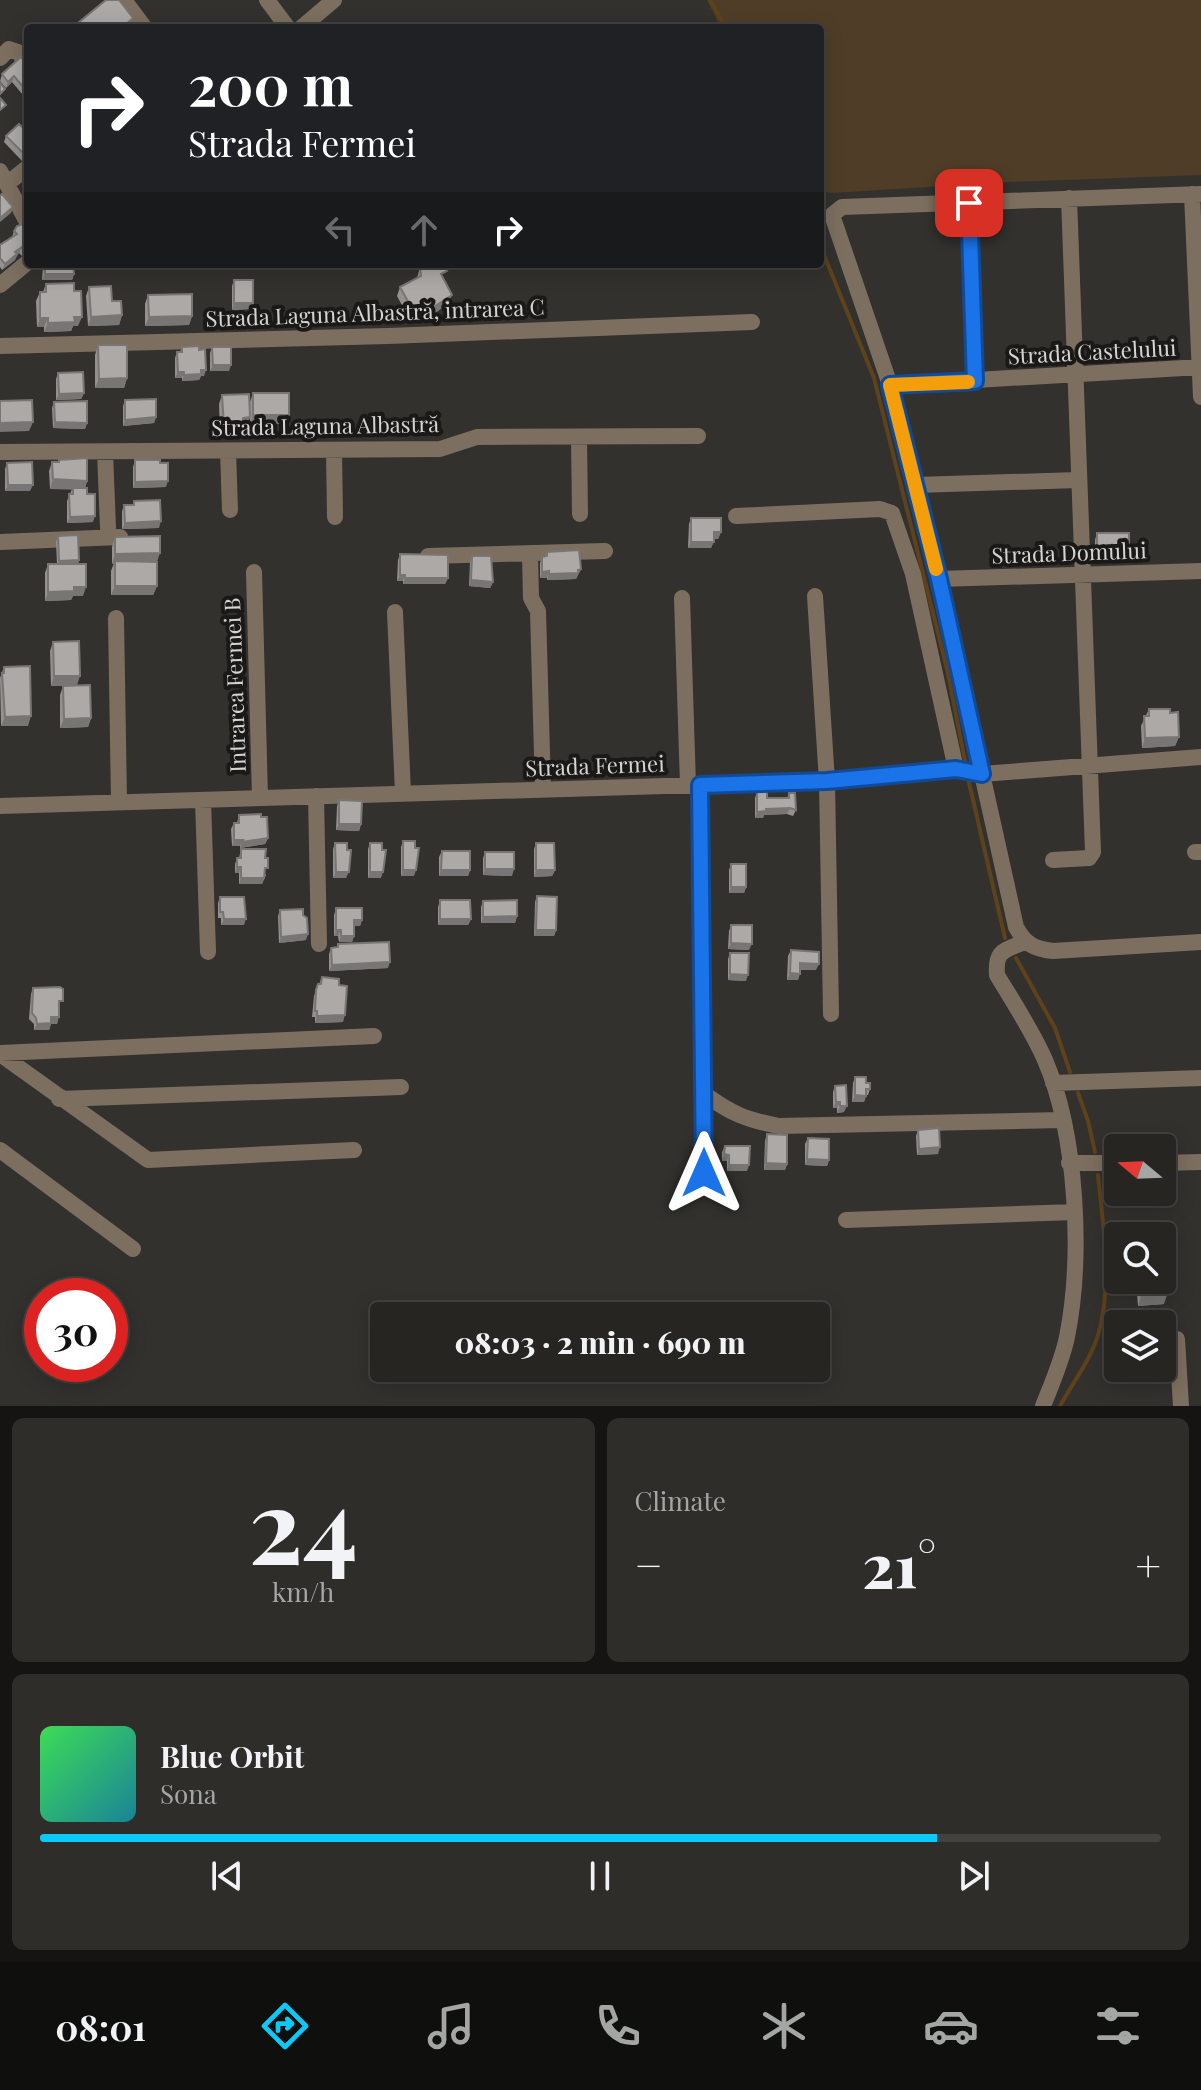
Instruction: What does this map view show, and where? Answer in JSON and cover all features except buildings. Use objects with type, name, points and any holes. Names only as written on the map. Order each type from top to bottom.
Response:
[{"type":"street","points":[[124,0],[142,24]]},
{"type":"street","points":[[267,0],[285,24]]},
{"type":"street","points":[[306,24],[334,0]]},
{"type":"street","points":[[0,58],[9,49],[24,61]]},
{"type":"street","points":[[24,169],[3,178],[24,217]]},
{"type":"street","points":[[970,771],[939,579],[890,385],[832,215],[842,207],[1197,194],[1201,397]]},
{"type":"street","points":[[1053,860],[1089,858],[1093,852],[1069,198]]},
{"type":"street","points":[[969,203],[975,381]]},
{"type":"street","points":[[0,285],[24,265]]},
{"type":"street","name":"Strada Laguna Albastră, intrarea C","points":[[0,346],[752,322]]},
{"type":"street","name":"Strada Castelului","points":[[890,385],[1200,368]]},
{"type":"street","name":"Strada Laguna Albastră","points":[[0,452],[440,449],[477,437],[698,436]]},
{"type":"street","points":[[579,438],[580,514]]},
{"type":"street","points":[[334,450],[335,517]]},
{"type":"street","points":[[228,451],[230,510]]},
{"type":"street","points":[[0,542],[114,533],[105,452]]},
{"type":"street","points":[[915,485],[1079,480]]},
{"type":"street","points":[[736,516],[880,509],[892,513],[913,574],[1016,927],[1024,942],[1038,949],[1053,951],[1201,942]]},
{"type":"street","points":[[411,556],[605,551]]},
{"type":"street","points":[[530,554],[531,598],[538,611],[543,789]]},
{"type":"street","name":"Strada Domului","points":[[939,579],[1201,571]]},
{"type":"street","name":"Intrarea Fermei B","points":[[254,572],[260,797]]},
{"type":"street","points":[[815,596],[827,781],[831,1014]]},
{"type":"street","points":[[682,598],[694,785],[704,1173]]},
{"type":"street","points":[[395,612],[403,793]]},
{"type":"street","points":[[116,618],[119,801]]},
{"type":"street","name":"Strada Fermei","points":[[0,806],[827,781],[1201,757]]},
{"type":"street","points":[[316,796],[319,944]]},
{"type":"street","points":[[203,800],[208,952]]},
{"type":"street","points":[[1024,942],[1001,952],[996,959],[997,975],[1044,1058],[1053,1083],[1069,1163],[1076,1230],[1072,1308],[1060,1361],[1043,1406]]},
{"type":"street","points":[[0,1054],[374,1036]]},
{"type":"street","points":[[0,1054],[148,1160],[354,1150]]},
{"type":"street","points":[[1053,1083],[1201,1078]]},
{"type":"street","points":[[59,1099],[401,1087]]},
{"type":"street","points":[[703,1093],[726,1110],[747,1120],[779,1126],[1062,1120]]},
{"type":"street","points":[[0,1150],[133,1249]]},
{"type":"street","points":[[1176,1163],[1201,1162]]},
{"type":"street","points":[[1069,1163],[1104,1163]]},
{"type":"street","points":[[846,1220],[1074,1212]]},
{"type":"street","points":[[1177,1339],[1181,1406]]},
{"type":"shaded area","points":[[707,0],[1201,0],[1201,175],[824,192],[824,24],[719,24]]},
{"type":"waterway","points":[[710,0],[724,24]]},
{"type":"waterway","points":[[824,255],[874,378],[947,669],[966,766]]},
{"type":"waterway","points":[[967,774],[1005,938]]},
{"type":"waterway","points":[[1016,958],[1055,1028],[1070,1072]]},
{"type":"waterway","points":[[1078,1093],[1095,1152]]},
{"type":"waterway","points":[[1060,1406],[1091,1353],[1103,1316],[1106,1255],[1098,1175]]},
{"type":"slow traffic","points":[[936,569],[890,385],[968,382]]},
{"type":"route","points":[[704,1173],[700,785],[827,781],[956,769],[982,774],[939,579],[890,385],[975,381],[969,203]]}]
